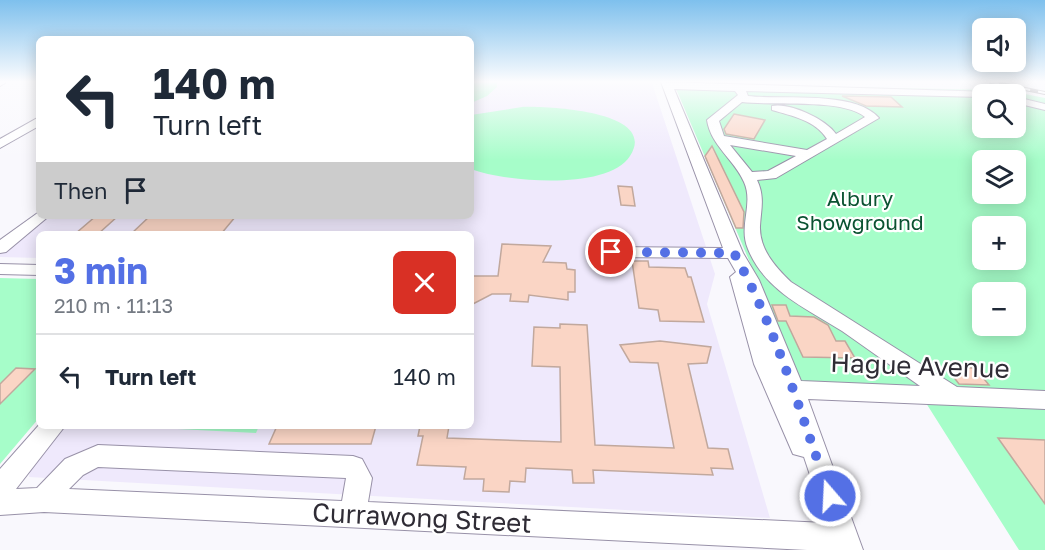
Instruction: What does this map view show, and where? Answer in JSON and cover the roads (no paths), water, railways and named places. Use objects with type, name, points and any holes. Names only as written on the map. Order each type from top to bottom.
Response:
[{"type":"street","points":[[676,108],[734,253],[744,303],[784,389],[847,544]]},
{"type":"street","points":[[729,108],[712,120],[713,130],[748,176],[758,203],[751,226],[754,243],[767,268],[780,282],[951,395]]},
{"type":"street","points":[[778,108],[815,121],[826,128],[833,140]]},
{"type":"street","points":[[748,176],[771,175],[873,118],[870,113],[855,108]]},
{"type":"street","points":[[0,144],[36,124]]},
{"type":"street","points":[[720,139],[810,154]]},
{"type":"street","points":[[0,248],[38,219]]},
{"type":"street","points":[[611,252],[734,253]]},
{"type":"street","points":[[0,269],[36,270]]},
{"type":"street","name":"Hague Avenue","points":[[784,389],[1045,400]]},
{"type":"street","points":[[0,488],[50,429]]},
{"type":"street","points":[[45,500],[72,466],[84,459],[98,456],[353,467],[359,473],[361,481],[350,515]]},
{"type":"street","name":"Currawong Street","points":[[0,502],[45,500],[350,515],[847,544]]},
{"type":"park label","name":"Albury Showground","points":[[860,211]]}]
